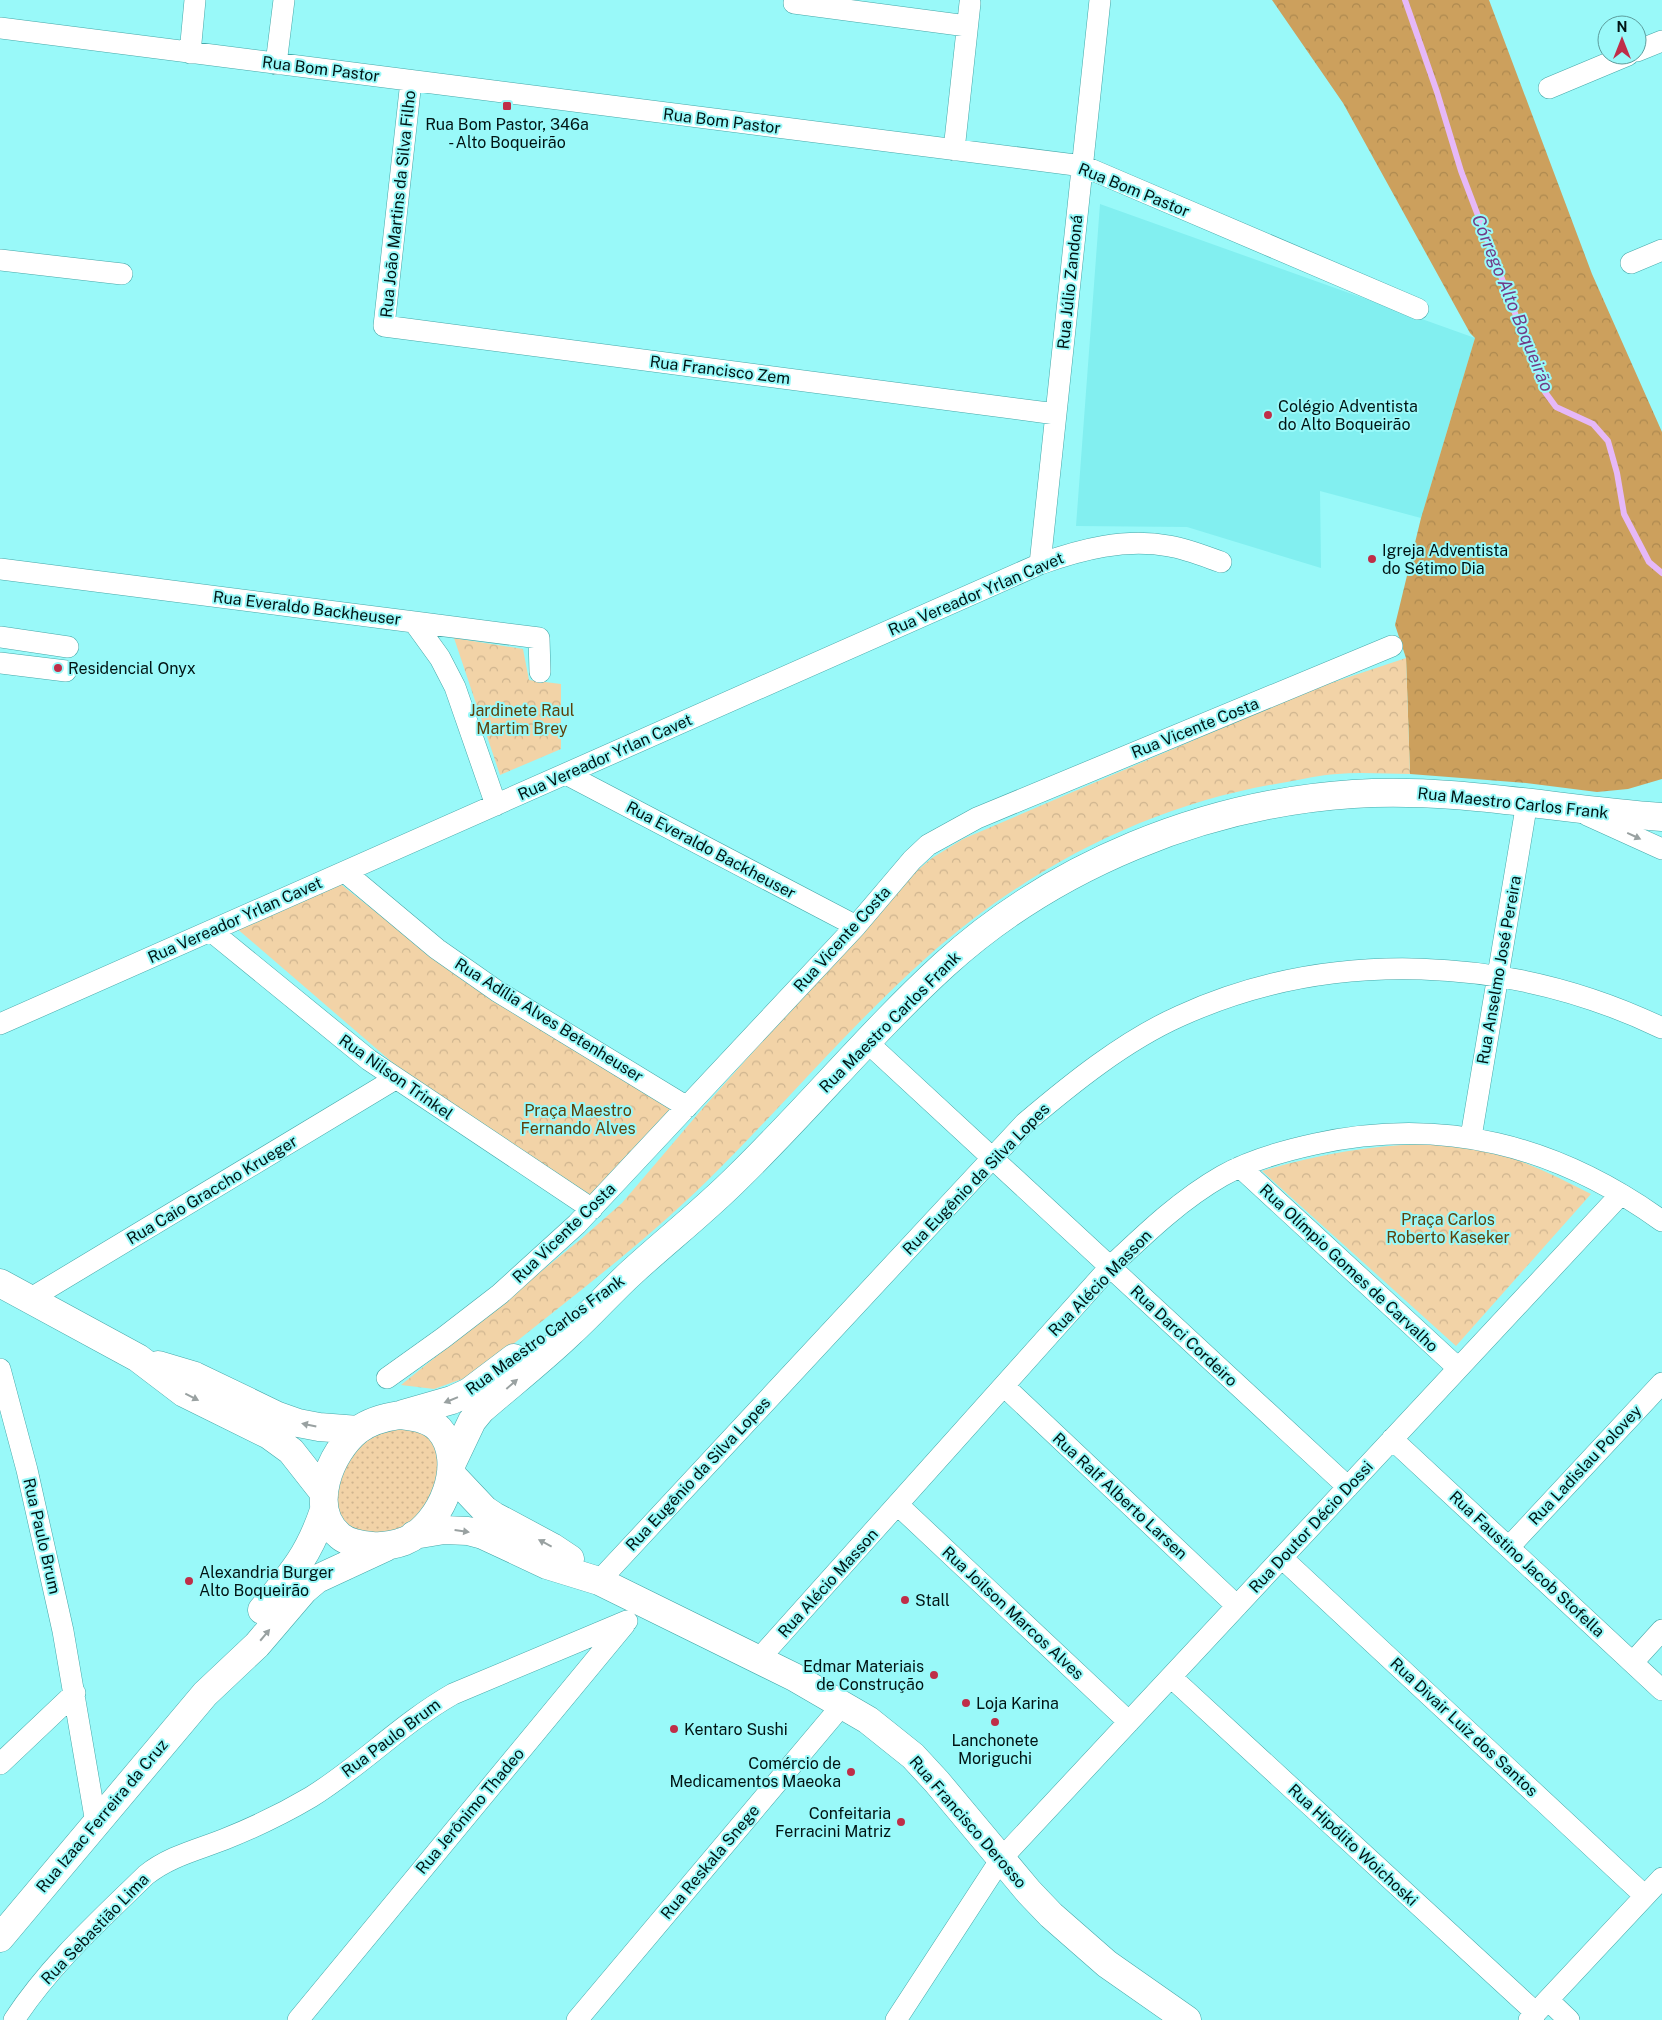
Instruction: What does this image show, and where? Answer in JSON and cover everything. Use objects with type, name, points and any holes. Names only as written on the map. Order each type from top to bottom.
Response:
[{"type":"main road","name":"Rua Maestro Carlos Frank","points":[[452,1468],[472,1421],[481,1410],[572,1332],[633,1272],[739,1177],[867,1042],[946,963],[1007,916],[1080,871],[1160,836],[1202,822],[1253,809],[1306,799],[1351,794],[1430,793],[1662,817]]},
{"type":"main road","name":"Rua Maestro Carlos Frank","points":[[400,1415],[452,1400],[469,1392],[560,1320],[633,1272]]},
{"type":"main road","points":[[0,1283],[28,1300],[138,1358],[184,1393],[269,1434],[280,1442],[303,1465],[324,1502],[329,1525],[341,1537],[360,1545],[386,1547],[406,1540],[425,1526],[446,1494],[452,1468],[449,1445],[438,1428],[421,1418],[400,1415],[372,1422],[358,1430],[342,1447],[329,1470],[324,1502]]},
{"type":"main road","points":[[138,1358],[195,1376],[278,1416],[298,1423],[319,1427],[358,1430]]},
{"type":"main road","name":"Rua Francisco Derosso","points":[[452,1468],[480,1504],[494,1516],[552,1547],[599,1581],[634,1612],[758,1660],[842,1704],[868,1720],[913,1756],[937,1782],[1028,1892],[1077,1940],[1140,1988],[1187,2020]]},
{"type":"main road","name":"Rua Izaac Ferreira da Cruz","points":[[205,1694],[242,1633],[291,1575],[306,1554],[315,1536],[324,1502]]},
{"type":"main road","name":"Rua Francisco Derosso","points":[[414,1535],[444,1530],[468,1531],[497,1541],[547,1565],[599,1581]]},
{"type":"main road","name":"Rua Izaac Ferreira da Cruz","points":[[0,1938],[205,1694],[257,1644],[291,1604],[310,1585],[334,1570],[386,1547]]},
{"type":"street","points":[[190,52],[196,0]]},
{"type":"street","points":[[276,64],[284,0]]},
{"type":"street","name":"Rua Júlio Zandoná","points":[[1040,564],[1100,0]]},
{"type":"street","points":[[794,3],[967,26]]},
{"type":"street","points":[[954,150],[970,3]]},
{"type":"street","name":"Rua Bom Pastor","points":[[0,28],[1083,166],[1418,309]]},
{"type":"street","points":[[1647,47],[1662,41]]},
{"type":"street","points":[[1549,88],[1604,65]]},
{"type":"street","name":"Rua João Martins da Silva Filho","points":[[384,326],[411,81]]},
{"type":"street","points":[[1631,263],[1662,250]]},
{"type":"street","points":[[0,260],[122,274]]},
{"type":"street","name":"Rua Francisco Zem","points":[[384,326],[1056,414]]},
{"type":"street","name":"Rua Vereador Yrlan Cavet","points":[[0,1024],[1040,564],[1084,549],[1115,544],[1144,543],[1170,546],[1221,562]]},
{"type":"street","name":"Rua Everaldo Backheuser","points":[[0,569],[414,622],[440,658],[455,687],[466,714],[496,805]]},
{"type":"street","points":[[414,622],[539,638],[540,672]]},
{"type":"street","points":[[0,637],[68,648]]},
{"type":"street","name":"Rua Vicente Costa","points":[[388,1378],[500,1294],[592,1209],[856,926],[912,860],[928,845],[977,818],[1392,646]]},
{"type":"street","points":[[0,663],[66,671]]},
{"type":"street","name":"Rua Everaldo Backheuser","points":[[566,774],[856,926]]},
{"type":"street","name":"Rua Anselmo José Pereira","points":[[1471,1137],[1527,802]]},
{"type":"street","points":[[1574,809],[1662,849]]},
{"type":"street","name":"Rua Adília Alves Betenheuser","points":[[345,872],[467,971],[687,1107]]},
{"type":"street","name":"Rua Nilson Trinkel","points":[[211,931],[345,1042],[395,1079],[592,1209]]},
{"type":"street","name":"Rua Eugênio da Silva Lopes","points":[[599,1581],[1026,1123],[1057,1096],[1095,1068],[1178,1017],[1219,1000],[1270,986],[1362,970],[1407,968],[1447,969],[1498,976],[1555,990],[1606,1006],[1662,1028]]},
{"type":"street","name":"Rua Darci Cordeiro","points":[[867,1042],[1348,1487]]},
{"type":"street","name":"Rua Caio Graccho Krueger","points":[[28,1300],[395,1079]]},
{"type":"street","name":"Rua Alécio Masson","points":[[758,1660],[1110,1267],[1180,1205],[1222,1176],[1240,1167],[1298,1148],[1363,1136],[1428,1133],[1471,1137],[1534,1154],[1595,1180],[1621,1194],[1662,1221]]},
{"type":"street","name":"Rua Olímpio Gomes de Carvalho","points":[[1240,1167],[1458,1368]]},
{"type":"street","name":"Rua Doutor Décio Dossi","points":[[896,2020],[1001,1859],[1621,1194]]},
{"type":"street","name":"Rua Paulo Brum","points":[[0,1369],[47,1557],[75,1693],[96,1823]]},
{"type":"street","name":"Rua Ladislau Polovey","points":[[1509,1548],[1662,1383]]},
{"type":"street","name":"Rua Ralf Alberto Larsen","points":[[1004,1386],[1237,1606]]},
{"type":"street","name":"Rua Faustino Jacob Stofella","points":[[1392,1439],[1662,1690]]},
{"type":"street","name":"Rua Joilson Marcos Alves","points":[[898,1505],[1129,1722]]},
{"type":"street","name":"Rua Divair Luiz dos Santos","points":[[1282,1558],[1645,1896]]},
{"type":"street","name":"Rua Paulo Brum","points":[[160,1864],[253,1827],[311,1796],[339,1777],[418,1715],[453,1694],[634,1612]]},
{"type":"street","name":"Rua Jerônimo Thadeo","points":[[298,2020],[634,1612]]},
{"type":"street","points":[[1632,1662],[1662,1630]]},
{"type":"street","name":"Rua Hipólito Woichoski","points":[[1171,1676],[1537,2011],[1569,2020]]},
{"type":"street","points":[[0,1764],[75,1693]]},
{"type":"street","name":"Rua Reskala Snege","points":[[576,2020],[842,1704]]},
{"type":"street","name":"Rua Sebastião Lima","points":[[14,2020],[44,1978],[64,1955],[146,1875],[160,1864]]},
{"type":"street","points":[[1537,2011],[1662,1878]]},
{"type":"shaded area","name":"Colégio Adventista do Alto Boqueirão","points":[[1100,204],[1475,338],[1421,518],[1320,491],[1321,568],[1187,527],[1076,526]]},
{"type":"green space","points":[[1272,0],[1489,0],[1592,274],[1662,432],[1662,779],[1628,789],[1597,792],[1526,783],[1410,774],[1406,658],[1395,625],[1421,518],[1475,338],[1470,333],[1343,103]]},
{"type":"green space","name":"Jardinete Raul Martim Brey","points":[[454,638],[523,649],[529,680],[561,684],[561,749],[500,775]]},
{"type":"green space","points":[[1406,658],[1410,774],[1355,773],[1331,775],[1237,792],[1188,806],[1140,823],[1094,844],[1049,868],[1006,895],[965,925],[926,958],[843,1039],[708,1180],[657,1227],[575,1295],[492,1361],[465,1378],[434,1389],[401,1385],[581,1239],[622,1203],[703,1108],[906,880],[932,858],[963,839],[1313,689]]},
{"type":"green space","name":"Praça Maestro Fernando Alves","points":[[338,882],[461,979],[671,1108],[590,1197],[400,1069],[235,927]]},
{"type":"green space","name":"Praça Carlos Roberto Kaseker","points":[[1422,1144],[1461,1146],[1512,1158],[1591,1194],[1456,1346],[1262,1171],[1341,1152]]},
{"type":"green space","points":[[393,1425],[425,1432],[435,1443],[441,1475],[428,1506],[395,1535],[357,1534],[343,1522],[337,1507],[339,1474],[360,1440]]},
{"type":"waterway","name":"Córrego Alto Boqueirão","points":[[1405,0],[1437,92],[1461,171],[1545,392],[1556,407],[1593,424],[1608,441],[1617,473],[1624,514],[1649,562],[1662,573]]},
{"type":"place","name":"Rua Bom Pastor, 346a - Alto Boqueirão","points":[[507,106]]},
{"type":"place","name":"Colégio Adventista do Alto Boqueirão","points":[[1268,415]]},
{"type":"place","name":"Igreja Adventista do Sétimo Dia","points":[[1372,559]]},
{"type":"place","name":"Residencial Onyx","points":[[58,668]]},
{"type":"place","name":"Alexandria Burger Alto Boqueirão","points":[[189,1581]]},
{"type":"place","name":"Stall","points":[[905,1600]]},
{"type":"place","name":"Edmar Materiais de Construção","points":[[934,1675]]},
{"type":"place","name":"Loja Karina","points":[[966,1703]]},
{"type":"place","name":"Lanchonete Moriguchi","points":[[995,1722]]},
{"type":"place","name":"Kentaro Sushi","points":[[674,1729]]},
{"type":"place","name":"Comércio de Medicamentos Maeoka","points":[[851,1772]]},
{"type":"place","name":"Confeitaria Ferracini Matriz","points":[[901,1822]]}]
